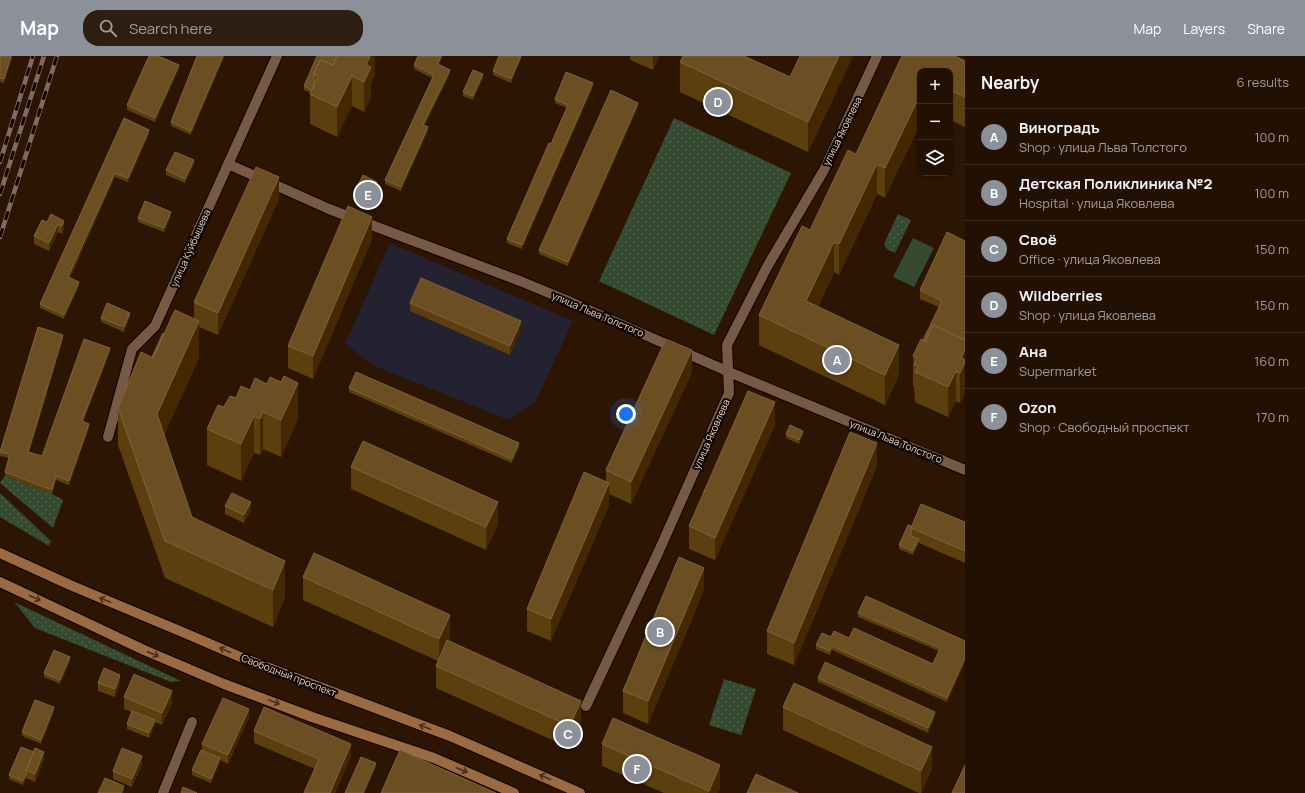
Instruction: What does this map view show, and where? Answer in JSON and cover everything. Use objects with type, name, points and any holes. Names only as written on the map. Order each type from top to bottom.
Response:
[{"type":"main road","name":"Свободный проспект","points":[[0,553],[70,585],[245,659],[450,736],[580,793]]},
{"type":"main road","points":[[0,582],[144,650],[224,684],[312,717],[434,758],[514,793]]},
{"type":"street","name":"улица Куйбышева","points":[[108,438],[132,349],[155,326],[277,56]]},
{"type":"street","name":"улица Яковлева","points":[[586,706],[658,554],[729,393],[727,345],[767,267],[824,170],[877,56]]},
{"type":"street","name":"улица Льва Толстого","points":[[228,164],[329,209],[499,272],[729,372],[965,470]]},
{"type":"street","points":[[163,793],[192,722]]},
{"type":"shaded area","points":[[390,243],[573,321],[535,402],[509,420],[372,365],[345,344]]},
{"type":"green space","points":[[674,118],[791,173],[714,335],[599,281]]},
{"type":"green space","points":[[898,214],[911,220],[895,253],[887,249],[884,244]]},
{"type":"green space","points":[[913,238],[934,248],[914,287],[893,277]]},
{"type":"green space","points":[[5,476],[52,494],[63,500],[53,528],[0,483]]},
{"type":"green space","points":[[0,493],[51,541],[49,546],[0,517]]},
{"type":"green space","points":[[14,602],[181,681],[171,682],[35,628]]},
{"type":"green space","points":[[724,679],[756,689],[741,735],[709,725]]},
{"type":"building","points":[[0,56],[11,56],[4,79],[0,78]]},
{"type":"building","points":[[149,56],[158,56],[179,65],[155,118],[127,105]]},
{"type":"building","points":[[197,56],[223,56],[191,131],[171,122]]},
{"type":"building","points":[[317,56],[337,56],[333,65],[320,60],[314,74],[314,87],[312,90],[304,86]]},
{"type":"building","points":[[337,56],[370,56],[366,65],[371,67],[364,82],[352,76],[337,107],[310,94],[318,76],[314,74],[320,60],[333,65]]},
{"type":"building","points":[[418,56],[441,56],[438,64],[450,70],[423,125],[428,127],[401,187],[385,180],[434,75],[414,65]]},
{"type":"building","points":[[499,56],[521,56],[511,79],[493,71]]},
{"type":"building","points":[[683,56],[744,56],[790,77],[800,56],[839,56],[808,122],[680,62]]},
{"type":"building","points":[[902,56],[955,56],[965,61],[965,97],[953,91],[953,68],[917,68],[917,101],[885,168],[877,164],[839,244],[834,242],[806,301],[899,345],[885,375],[759,315],[802,226],[810,230],[848,150],[856,154]]},
{"type":"building","points":[[473,70],[483,74],[473,96],[463,92]]},
{"type":"building","points":[[566,72],[593,83],[522,245],[507,239],[549,143],[551,144],[568,105],[555,99]]},
{"type":"building","points":[[611,90],[638,103],[568,262],[539,250]]},
{"type":"building","points":[[124,118],[149,130],[128,178],[115,173],[68,277],[79,282],[64,315],[40,304]]},
{"type":"building","points":[[175,152],[194,160],[185,179],[166,170]]},
{"type":"building","points":[[256,167],[279,177],[218,313],[194,302]]},
{"type":"building","points":[[363,175],[377,182],[372,192],[358,185]]},
{"type":"building","points":[[145,201],[171,212],[164,228],[138,218]]},
{"type":"building","points":[[348,206],[372,217],[313,356],[288,346]]},
{"type":"building","points":[[51,214],[64,221],[62,226],[58,224],[49,243],[34,236],[42,220],[47,222]]},
{"type":"building","points":[[947,232],[965,241],[965,340],[933,325],[925,342],[923,340],[942,301],[920,290]]},
{"type":"building","points":[[421,278],[521,321],[510,346],[410,303]]},
{"type":"building","points":[[107,303],[130,313],[124,327],[101,318]]},
{"type":"building","points":[[175,310],[199,321],[157,414],[192,517],[285,561],[273,590],[165,541],[118,408],[141,352],[153,358]]},
{"type":"building","points":[[933,325],[965,340],[965,350],[961,358],[965,360],[965,362],[960,373],[956,371],[948,387],[915,372],[918,366],[914,365],[917,358],[913,356],[921,339],[925,342]]},
{"type":"building","points":[[38,327],[63,335],[28,452],[42,456],[84,339],[110,348],[82,421],[89,424],[69,481],[56,476],[52,490],[5,472],[10,454],[0,452]]},
{"type":"building","points":[[163,333],[164,334],[153,358],[152,357]]},
{"type":"building","points":[[666,339],[692,350],[631,482],[606,470]]},
{"type":"building","points":[[356,372],[519,443],[512,459],[349,388]]},
{"type":"building","points":[[284,376],[298,383],[281,420],[263,412],[260,419],[254,416],[241,444],[207,429],[218,405],[224,407],[230,396],[236,398],[241,386],[250,390],[255,378],[267,384],[270,377],[281,382]]},
{"type":"building","points":[[748,391],[775,402],[715,538],[689,526]]},
{"type":"building","points":[[790,425],[803,431],[799,440],[786,434]]},
{"type":"building","points":[[850,432],[877,443],[794,643],[767,631]]},
{"type":"building","points":[[363,441],[498,502],[486,527],[351,467]]},
{"type":"building","points":[[584,472],[609,483],[551,619],[527,609]]},
{"type":"building","points":[[232,493],[251,502],[244,515],[225,506]]},
{"type":"building","points":[[921,504],[965,522],[965,551],[911,528]]},
{"type":"building","points":[[908,525],[911,526],[911,536],[919,539],[913,551],[899,545]]},
{"type":"building","points":[[314,553],[450,615],[439,639],[303,577]]},
{"type":"building","points":[[679,557],[704,568],[648,701],[623,691]]},
{"type":"building","points":[[866,596],[965,641],[965,658],[947,698],[832,646],[830,651],[816,645],[822,633],[831,637],[834,631],[849,638],[854,628],[933,664],[940,648],[858,613]]},
{"type":"building","points":[[447,640],[581,701],[570,726],[436,666]]},
{"type":"building","points":[[54,650],[70,657],[60,680],[44,673]]},
{"type":"building","points":[[825,662],[935,712],[928,728],[818,678]]},
{"type":"building","points":[[104,668],[120,675],[115,689],[98,683]]},
{"type":"building","points":[[134,674],[172,691],[162,713],[124,697]]},
{"type":"building","points":[[794,683],[932,747],[921,771],[783,707]]},
{"type":"building","points":[[223,698],[249,709],[228,755],[202,744]]},
{"type":"building","points":[[35,700],[54,707],[41,740],[22,732]]},
{"type":"building","points":[[264,707],[351,744],[330,793],[304,793],[319,759],[254,731]]},
{"type":"building","points":[[132,711],[155,720],[149,733],[127,724]]},
{"type":"building","points":[[613,718],[720,765],[709,791],[602,744]]},
{"type":"building","points":[[21,747],[34,752],[23,781],[9,775]]},
{"type":"building","points":[[35,748],[44,752],[35,774],[26,770]]},
{"type":"building","points":[[122,748],[142,756],[132,779],[113,771]]},
{"type":"building","points":[[201,750],[220,758],[211,779],[192,770]]},
{"type":"building","points":[[400,750],[496,793],[381,793]]},
{"type":"building","points":[[361,757],[376,763],[363,793],[345,793]]},
{"type":"building","points":[[965,765],[965,793],[952,793]]},
{"type":"building","points":[[756,774],[798,793],[747,793]]},
{"type":"building","points":[[105,778],[124,786],[121,793],[98,793]]},
{"type":"building","points":[[183,787],[197,793],[181,793]]},
{"type":"railway","points":[[0,162],[33,56]]},
{"type":"railway","points":[[0,194],[44,56]]},
{"type":"railway","points":[[0,237],[57,56]]},
{"type":"place","name":"Wildberries","points":[[718,102]]},
{"type":"place","name":"Ана","points":[[368,195]]},
{"type":"place","name":"Виноградъ","points":[[837,360]]},
{"type":"place","name":"Детская Поликлиника №2","points":[[660,632]]},
{"type":"place","name":"Своё","points":[[568,734]]},
{"type":"place","name":"Ozon","points":[[637,769]]}]
